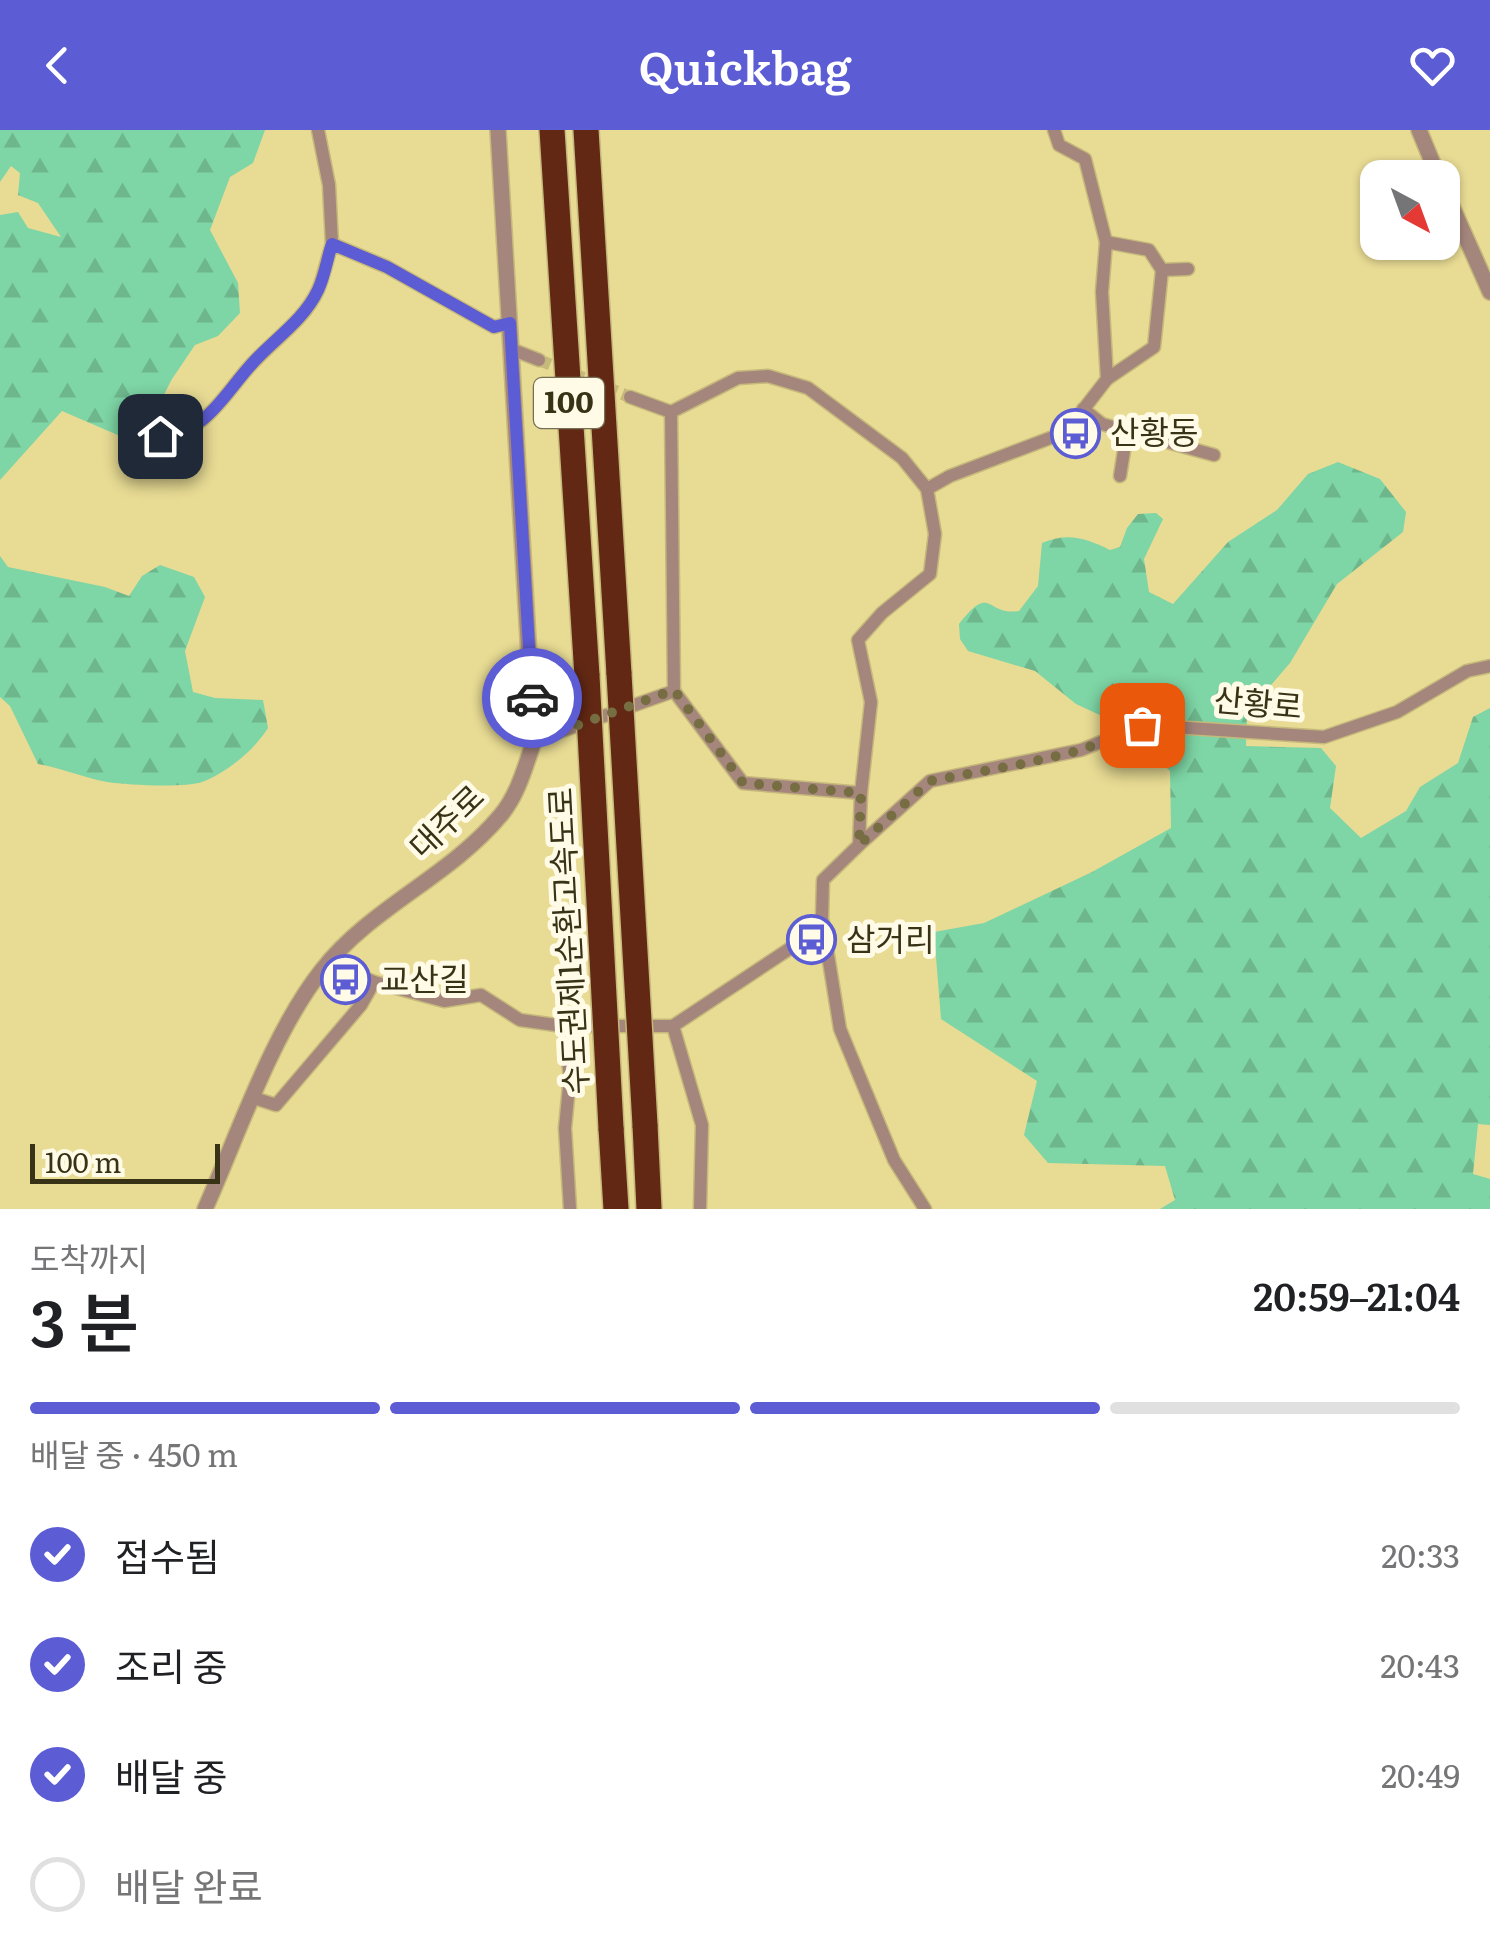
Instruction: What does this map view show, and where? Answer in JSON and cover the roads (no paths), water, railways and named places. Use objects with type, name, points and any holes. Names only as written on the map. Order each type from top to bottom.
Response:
[{"type":"highway","name":"수도권제1순환고속도로","points":[[552,130],[616,1209]]},
{"type":"highway","name":"수도권제1순환고속도로","points":[[586,130],[649,1209]]},
{"type":"street","points":[[160,436],[174,436],[199,423],[227,398],[249,366],[298,321],[318,290],[332,244],[329,186],[318,130]]},
{"type":"street","name":"대주로","points":[[205,1209],[294,1008],[328,962],[351,939],[465,849],[502,814],[520,782],[534,741],[498,130]]},
{"type":"street","points":[[1054,130],[1059,145],[1085,159],[1106,242],[1102,292],[1106,379]]},
{"type":"street","points":[[1418,130],[1432,160]]},
{"type":"street","points":[[1460,224],[1490,292]]},
{"type":"street","points":[[927,489],[950,476],[1066,432],[1106,379],[1154,348],[1162,270],[1149,250],[1106,242]]},
{"type":"street","points":[[332,244],[387,267],[494,327],[510,323]]},
{"type":"street","points":[[1162,270],[1188,270]]},
{"type":"street","points":[[511,349],[538,360]]},
{"type":"street","points":[[671,412],[738,378],[768,376],[808,388],[902,458],[927,489],[936,534],[930,574],[882,613],[858,640],[872,702],[859,845]]},
{"type":"street","points":[[630,397],[671,412]]},
{"type":"street","points":[[1083,409],[1102,424],[1214,455]]},
{"type":"street","points":[[671,412],[674,690],[743,783],[861,793]]},
{"type":"street","points":[[1120,476],[1127,432]]},
{"type":"street","name":"산황로","points":[[924,1209],[894,1160],[840,1029],[824,926],[823,880],[859,845],[930,781],[1082,750],[1142,725],[1324,737],[1397,712],[1467,671],[1490,666]]},
{"type":"street","points":[[534,741],[674,690]]},
{"type":"street","points":[[328,962],[374,982],[444,1001],[481,995],[520,1020],[562,1026],[673,1026],[824,926]]},
{"type":"street","points":[[254,1098],[276,1104],[360,1006],[374,982]]},
{"type":"street","points":[[562,1026],[570,1076],[565,1128],[570,1209]]},
{"type":"street","points":[[673,1026],[702,1124],[700,1209]]},
{"type":"tunnel","points":[[539,360],[630,397]]},
{"type":"place","name":"산황동","points":[[1075,433]]},
{"type":"place","name":"삼거리","points":[[811,940]]},
{"type":"place","name":"교산길","points":[[345,980]]}]
